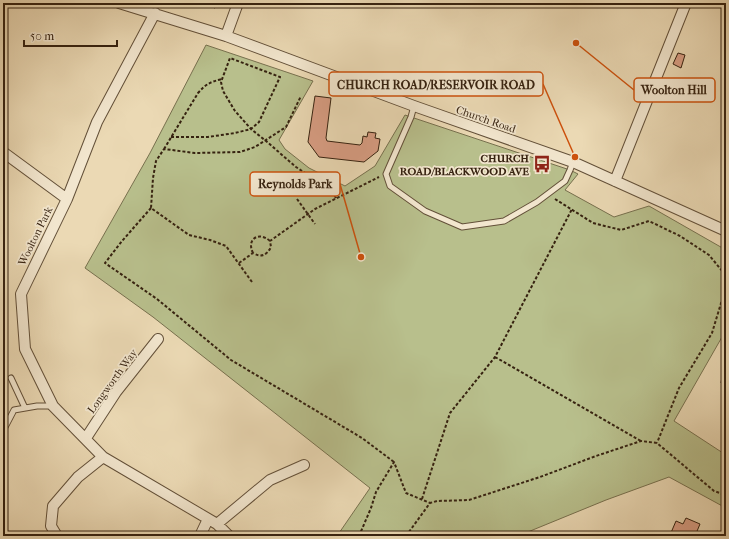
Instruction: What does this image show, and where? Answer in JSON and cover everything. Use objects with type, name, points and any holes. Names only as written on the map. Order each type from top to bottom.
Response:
[{"type":"street","name":"Church Road","points":[[119,3],[226,36],[414,106],[573,162],[726,231]]},
{"type":"street","points":[[226,36],[238,3]]},
{"type":"street","points":[[615,181],[686,3]]},
{"type":"street","name":"Woolton Park","points":[[155,13],[97,122],[67,199],[21,294],[25,349],[53,406],[103,457],[212,521],[229,536]]},
{"type":"street","points":[[3,152],[67,199]]},
{"type":"street","name":"Longworth Way","points":[[86,438],[116,392],[158,339]]},
{"type":"street","points":[[57,536],[50,526],[53,506],[78,477],[103,457]]},
{"type":"street","points":[[200,536],[212,521],[270,480],[304,465]]},
{"type":"lane","points":[[414,106],[412,117],[386,174],[390,186],[425,211],[462,227],[504,221],[537,202],[564,180],[573,162]]},
{"type":"lane","points":[[11,378],[25,408]]},
{"type":"lane","points":[[3,431],[14,410],[37,406],[53,406]]},
{"type":"path","points":[[171,137],[208,137],[234,133],[251,129],[259,122],[280,77],[230,58],[221,82],[223,91],[235,111],[251,129],[296,167],[328,185],[336,198]]},
{"type":"path","points":[[222,79],[211,82],[198,93],[156,161],[151,208],[105,263],[156,299],[231,360],[362,438],[394,462],[406,494],[430,503],[437,501],[469,500],[540,477],[641,441]]},
{"type":"path","points":[[164,149],[194,154],[240,152],[254,147],[266,141],[286,127],[301,96]]},
{"type":"path","points":[[270,240],[308,213],[386,174]]},
{"type":"path","points":[[547,194],[593,223],[621,230],[649,221],[680,236],[709,255],[723,272],[725,290],[712,333],[679,388],[657,443]]},
{"type":"path","points":[[297,199],[315,224]]},
{"type":"path","points":[[151,208],[189,235],[226,246],[252,282]]},
{"type":"path","points":[[422,500],[450,413],[495,358],[572,209]]},
{"type":"path","points":[[264,236],[270,240],[271,247],[268,253],[257,256],[253,253],[250,246],[255,237],[264,236]]},
{"type":"path","points":[[239,264],[253,253]]},
{"type":"path","points":[[495,358],[641,441],[657,443],[714,491],[726,495]]},
{"type":"path","points":[[359,536],[376,492],[394,462]]},
{"type":"path","points":[[406,536],[430,503]]},
{"type":"green space","points":[[206,45],[313,81],[279,140],[285,149],[309,168],[345,186],[375,166],[405,115],[570,170],[578,174],[565,190],[614,217],[649,206],[726,250],[726,330],[674,421],[726,455],[726,508],[669,477],[606,500],[518,536],[337,536],[370,488],[153,317],[85,268],[150,153]]},
{"type":"building","points":[[201,3],[216,3],[215,8]]},
{"type":"building","points":[[678,53],[685,55],[681,68],[673,64]]},
{"type":"building","points":[[315,96],[331,98],[326,138],[327,141],[360,145],[362,143],[363,136],[367,137],[368,132],[376,133],[375,138],[380,139],[378,151],[364,162],[319,157],[308,142]]},
{"type":"building","points":[[725,356],[726,357],[726,384],[721,383]]},
{"type":"building","points":[[686,518],[700,524],[695,536],[670,535],[676,521],[683,524]]},
{"type":"place","name":"Woolton Hill","points":[[576,43]]},
{"type":"place","name":"CHURCH ROAD/RESERVOIR ROAD","points":[[575,157]]},
{"type":"place","name":"CHURCH ROAD/BLACKWOOD AVE","points":[[542,164]]},
{"type":"place","name":"Reynolds Park","points":[[361,257]]}]
